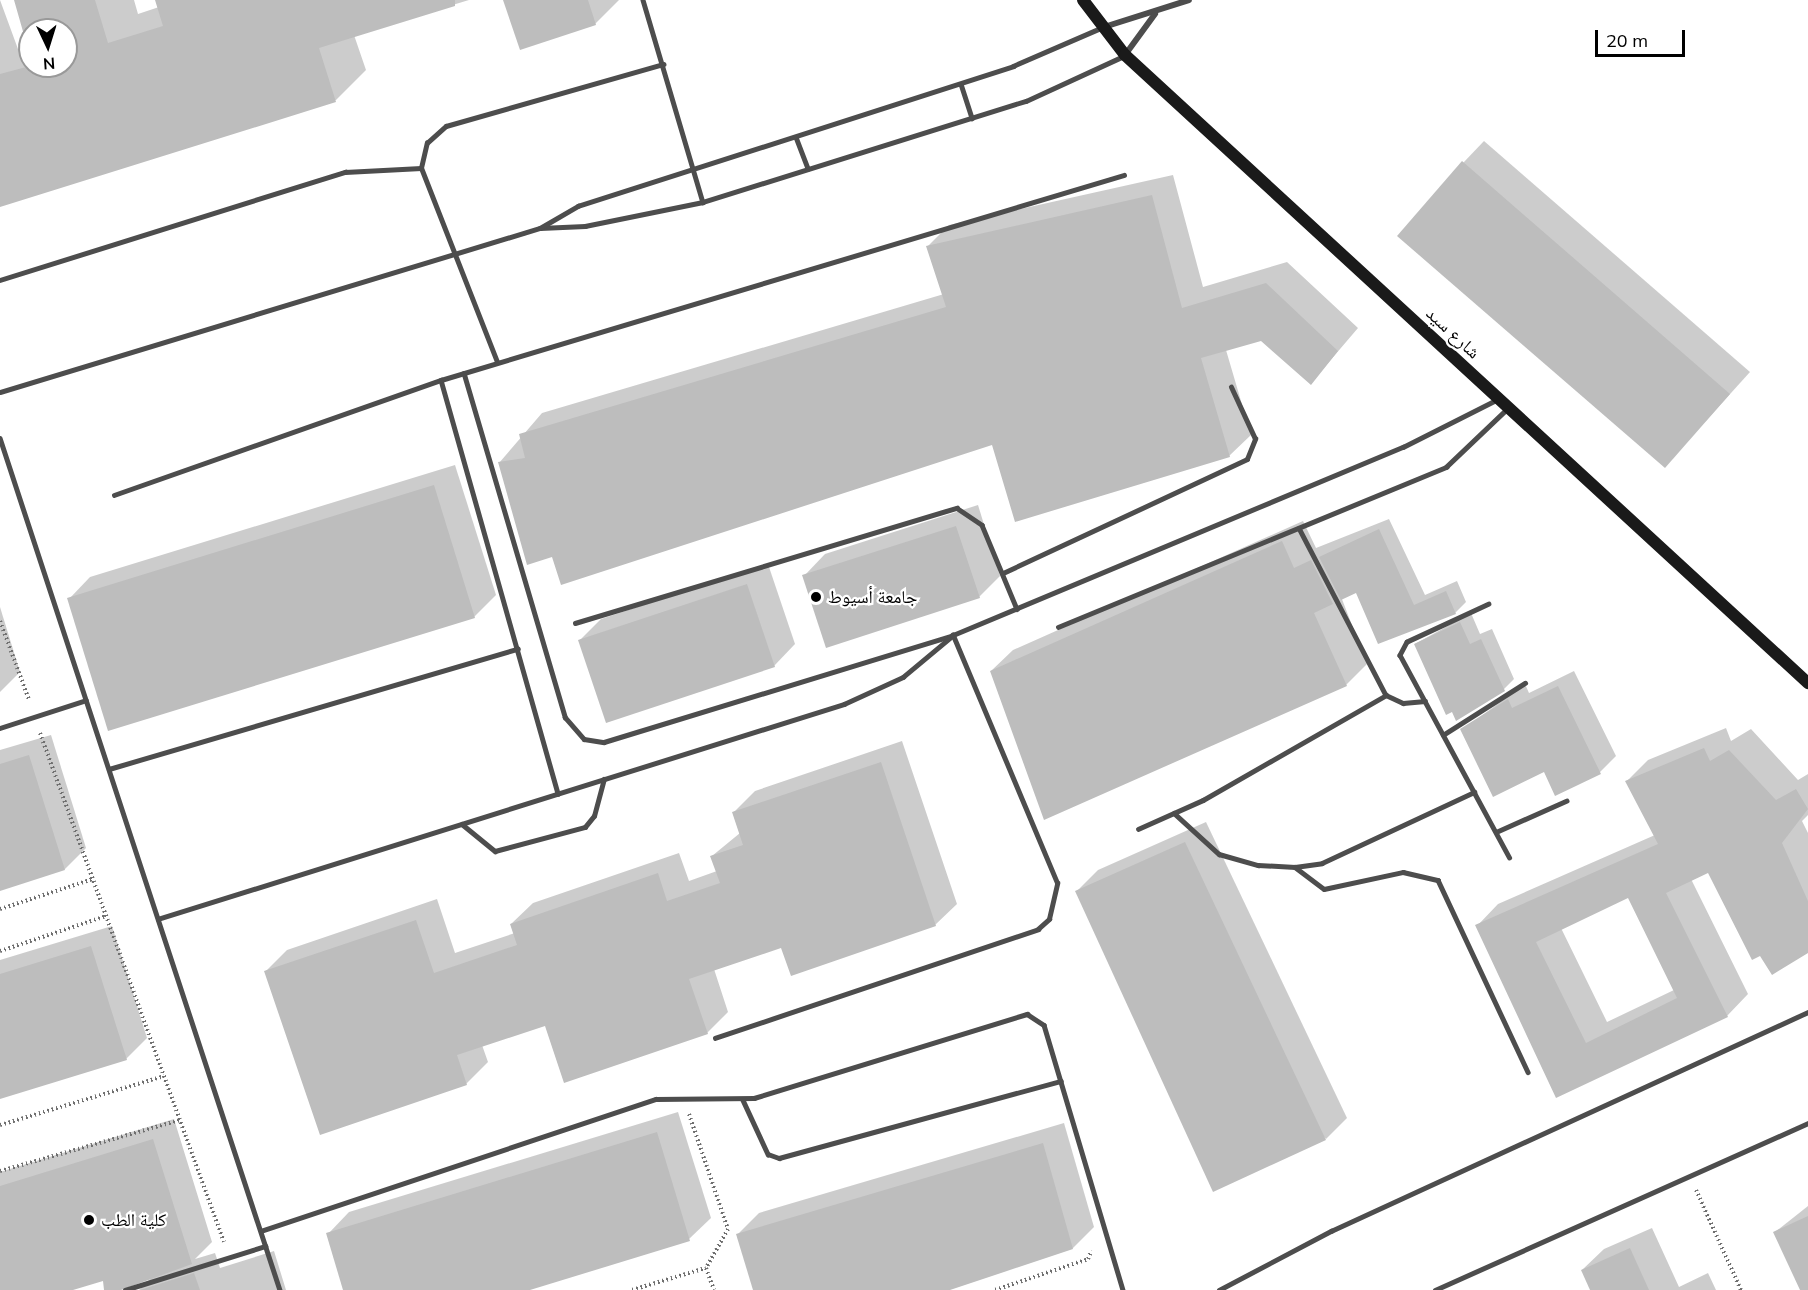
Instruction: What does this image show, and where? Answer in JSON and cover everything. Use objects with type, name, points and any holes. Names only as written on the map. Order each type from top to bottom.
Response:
[{"type":"main road","name":"شارع سيد","points":[[1083,0],[1125,55],[1808,683]]},
{"type":"street","points":[[1102,27],[1156,13],[1189,0]]},
{"type":"street","points":[[1125,55],[1156,13]]},
{"type":"lane","points":[[643,0],[704,202]]},
{"type":"lane","points":[[0,392],[540,228],[578,206],[961,84],[1102,27]]},
{"type":"lane","points":[[540,228],[585,226],[704,202],[1026,101],[1125,55]]},
{"type":"lane","points":[[497,363],[421,168],[427,143],[446,126],[663,64]]},
{"type":"lane","points":[[961,84],[972,118]]},
{"type":"lane","points":[[796,137],[808,169]]},
{"type":"lane","points":[[0,280],[345,172],[421,168]]},
{"type":"lane","points":[[114,495],[441,380],[1124,175]]},
{"type":"lane","points":[[464,373],[565,717],[584,739],[604,742],[953,636],[1403,447],[1498,399]]},
{"type":"lane","points":[[441,380],[558,794]]},
{"type":"lane","points":[[1002,573],[1247,459],[1255,439],[1231,387]]},
{"type":"lane","points":[[1058,627],[1446,467],[1508,408]]},
{"type":"lane","points":[[0,438],[280,1290]]},
{"type":"lane","points":[[575,623],[948,509],[975,516],[1017,609]]},
{"type":"lane","points":[[1299,528],[1386,695],[1403,703],[1425,701]]},
{"type":"lane","points":[[1489,604],[1404,644],[1400,655],[1509,857]]},
{"type":"lane","points":[[158,919],[878,692],[953,636]]},
{"type":"lane","points":[[715,1038],[1038,929],[1049,919],[1057,883],[953,636]]},
{"type":"lane","points":[[109,769],[518,649]]},
{"type":"lane","points":[[1443,735],[1525,683]]},
{"type":"lane","points":[[1138,829],[1174,813],[1386,695]]},
{"type":"lane","points":[[0,728],[86,700]]},
{"type":"lane","points":[[462,824],[495,851],[585,827],[594,816],[604,779]]},
{"type":"lane","points":[[1174,813],[1219,854],[1258,865],[1295,867],[1322,863],[1474,792]]},
{"type":"lane","points":[[1496,832],[1566,801]]},
{"type":"lane","points":[[1295,867],[1324,889],[1402,872],[1438,880],[1528,1072]]},
{"type":"lane","points":[[1219,1290],[1808,1012]]},
{"type":"lane","points":[[261,1231],[656,1099],[684,1096],[744,1100],[1027,1014],[1044,1025],[1123,1290]]},
{"type":"lane","points":[[744,1100],[768,1154],[779,1158],[1061,1081]]},
{"type":"lane","points":[[1435,1290],[1808,1123]]},
{"type":"lane","points":[[125,1290],[265,1246]]},
{"type":"lane","points":[[1232,1282],[1235,1290]]},
{"type":"path","points":[[0,621],[229,1257]]},
{"type":"path","points":[[0,909],[93,879]]},
{"type":"path","points":[[0,951],[106,916]]},
{"type":"path","points":[[0,1125],[164,1076]]},
{"type":"path","points":[[632,1290],[706,1268],[728,1229],[684,1096]]},
{"type":"path","points":[[0,1171],[180,1120]]},
{"type":"path","points":[[1690,1176],[1741,1290]]},
{"type":"path","points":[[995,1290],[1088,1259],[1092,1247]]},
{"type":"path","points":[[706,1268],[714,1290]]},
{"type":"building","points":[[14,0],[95,0],[108,43],[163,26],[155,0],[455,0],[455,6],[319,48],[336,102],[0,207],[0,74],[18,69],[18,78],[78,78],[78,18],[19,18]]},
{"type":"building","points":[[503,0],[588,0],[596,25],[520,50]]},
{"type":"building","points":[[1462,161],[1730,394],[1665,468],[1397,236]]},
{"type":"building","points":[[1152,195],[1182,308],[1266,283],[1338,351],[1311,385],[1261,341],[1201,358],[1230,457],[1015,522],[992,445],[561,585],[552,557],[527,565],[498,462],[525,458],[519,434],[946,307],[926,246]]},
{"type":"building","points":[[434,485],[475,618],[108,731],[67,598]]},
{"type":"building","points":[[956,526],[980,598],[826,648],[802,575]]},
{"type":"building","points":[[1379,529],[1414,605],[1446,591],[1456,614],[1378,644],[1356,593],[1341,600],[1319,557]]},
{"type":"building","points":[[1282,541],[1294,568],[1311,560],[1333,604],[1314,613],[1347,686],[1044,820],[990,671]]},
{"type":"building","points":[[747,584],[775,667],[606,723],[578,640]]},
{"type":"building","points":[[1460,622],[1470,644],[1481,639],[1505,691],[1456,721],[1452,712],[1446,715],[1414,644]]},
{"type":"building","points":[[1558,686],[1601,774],[1555,796],[1544,772],[1493,797],[1460,729],[1508,699],[1512,708]]},
{"type":"building","points":[[1704,748],[1710,761],[1729,750],[1776,800],[1796,789],[1808,809],[1782,843],[1808,901],[1808,953],[1772,975],[1760,956],[1752,960],[1708,873],[1666,893],[1728,1017],[1556,1098],[1475,925],[1658,844],[1625,781]],"holes":[[[1628,898],[1677,998],[1586,1043],[1536,942]]]},
{"type":"building","points":[[29,755],[65,870],[0,891],[0,764]]},
{"type":"building","points":[[881,762],[936,926],[791,976],[781,948],[689,979],[708,1034],[564,1083],[545,1026],[457,1055],[467,1085],[320,1135],[264,971],[416,920],[434,973],[517,945],[510,924],[658,873],[667,901],[720,883],[710,856],[743,845],[732,812]]},
{"type":"building","points":[[1185,842],[1326,1140],[1213,1192],[1075,891]]},
{"type":"building","points":[[91,946],[127,1060],[0,1099],[0,974]]},
{"type":"building","points":[[657,1132],[690,1241],[530,1290],[343,1290],[326,1233]]},
{"type":"building","name":"كلية الطب","points":[[153,1139],[192,1264],[121,1290],[104,1290],[103,1281],[73,1290],[0,1290],[0,1186]]},
{"type":"building","points":[[1043,1143],[1073,1249],[950,1290],[753,1290],[736,1234]]},
{"type":"building","points":[[1808,1216],[1808,1290],[1800,1290],[1773,1232]]},
{"type":"building","points":[[1630,1248],[1649,1290],[1590,1290],[1581,1270]]},
{"type":"building","points":[[194,1273],[200,1290],[140,1290]]},
{"type":"place","name":"جامعة أسيوط","points":[[816,597]]},
{"type":"place","name":"كلية الطب","points":[[89,1220]]}]
